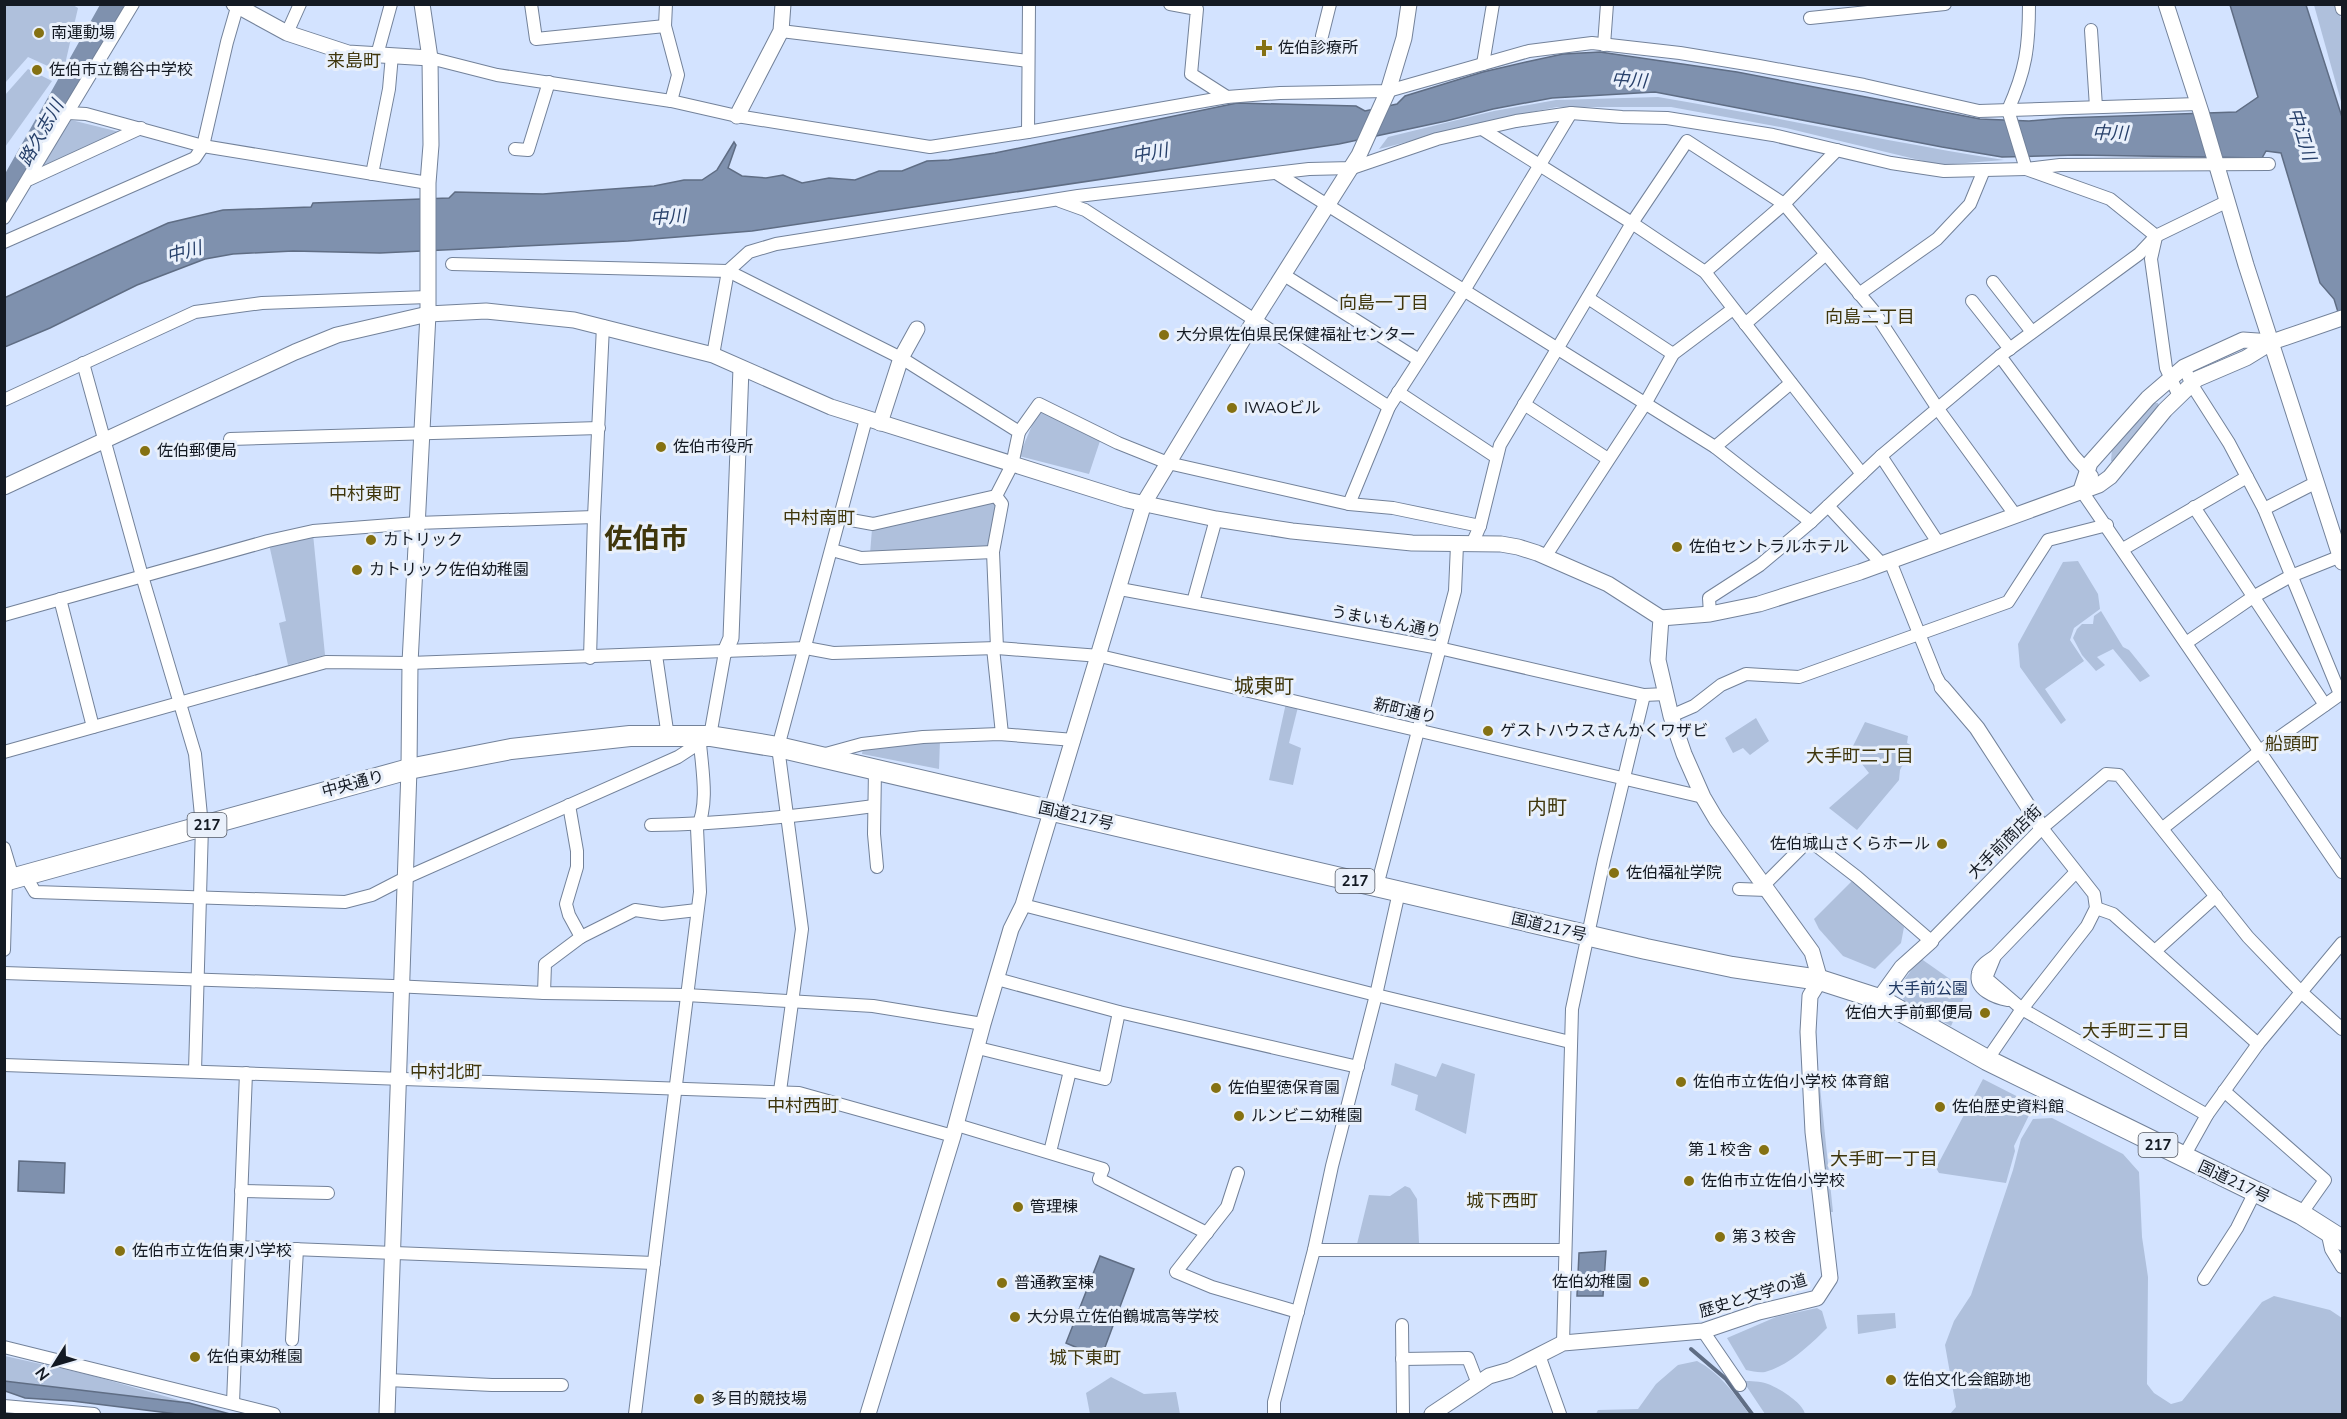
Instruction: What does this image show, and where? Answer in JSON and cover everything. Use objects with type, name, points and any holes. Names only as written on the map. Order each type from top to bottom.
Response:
[{"type":"highway","name":"中央通り","points":[[12,878],[409,769],[511,748],[630,736],[705,740]]},
{"type":"highway","name":"国道217号","points":[[705,740],[778,747],[1588,936],[1732,967],[1820,980],[1879,999],[1987,1060],[2301,1214],[2335,1235]]},
{"type":"street","points":[[4,218],[30,179],[133,4]]},
{"type":"street","points":[[287,33],[300,4]]},
{"type":"street","points":[[372,174],[389,89],[385,55],[391,4]]},
{"type":"street","points":[[387,1414],[409,769],[410,663],[428,314],[430,58],[422,4]]},
{"type":"street","points":[[531,4],[536,39],[665,26]]},
{"type":"street","points":[[666,4],[665,26],[678,75],[671,101]]},
{"type":"street","points":[[737,116],[781,32],[783,4]]},
{"type":"street","points":[[1028,132],[1029,4]]},
{"type":"street","points":[[1170,4],[1197,9],[1191,74],[1227,98]]},
{"type":"street","points":[[1322,36],[1330,4]]},
{"type":"street","points":[[868,1414],[955,1131],[1011,929],[1023,904],[1100,656],[1144,503],[1254,321],[1356,161],[1386,95],[1404,38],[1409,4]]},
{"type":"street","points":[[1483,63],[1493,4]]},
{"type":"street","points":[[1604,45],[1607,4]]},
{"type":"street","points":[[1810,18],[1945,4]]},
{"type":"street","points":[[2026,168],[2009,112],[2021,82],[2028,51],[2029,4]]},
{"type":"street","points":[[2166,4],[2246,265],[2342,559],[2291,576],[2253,597],[2186,643]]},
{"type":"street","points":[[2341,4],[2343,9]]},
{"type":"street","points":[[4,242],[195,158],[203,146],[237,5],[287,33],[348,53],[430,58],[497,75],[671,101],[737,116],[930,147],[1227,98],[1280,93],[1386,95],[1483,63],[1529,51],[1592,43],[1680,53],[1759,66],[1864,85],[1979,111],[2009,112],[2096,107],[2199,108]]},
{"type":"street","points":[[2091,30],[2096,107]]},
{"type":"street","points":[[781,32],[1028,61]]},
{"type":"street","points":[[515,149],[528,150],[549,82]]},
{"type":"street","points":[[68,113],[86,114],[203,146],[372,174],[428,186]]},
{"type":"street","points":[[713,355],[728,271],[749,252],[776,244],[1056,200],[1309,169],[1356,161],[1482,129],[1571,113],[1667,118],[1773,135],[1891,163],[1944,171],[2215,161],[2269,164]]},
{"type":"street","points":[[1349,504],[1389,407],[1465,289],[1571,113]]},
{"type":"street","points":[[30,179],[141,128]]},
{"type":"street","points":[[1482,129],[1632,223],[1705,272],[1862,474]]},
{"type":"street","points":[[1377,886],[1455,591],[1464,545],[1480,526],[1500,445],[1632,223],[1687,141],[1784,204],[1873,310],[1938,409],[2016,516]]},
{"type":"street","points":[[1705,272],[1784,204],[1837,150]]},
{"type":"street","points":[[2070,185],[2065,175],[2072,165]]},
{"type":"street","points":[[2026,168],[2110,199],[2156,236]]},
{"type":"street","points":[[1859,294],[1936,239],[1970,204],[1984,170]]},
{"type":"street","points":[[1276,172],[1715,447],[1811,522]]},
{"type":"street","points":[[1056,200],[1085,210],[1389,407]]},
{"type":"street","points":[[1710,614],[1709,598],[1760,565],[1811,522],[1881,456],[2005,352],[2139,254],[2156,236],[2228,201]]},
{"type":"street","points":[[2156,236],[2151,259],[2166,368],[2169,379],[2179,396]]},
{"type":"street","points":[[1745,324],[1826,254]]},
{"type":"street","points":[[452,264],[728,271],[901,358],[1019,432]]},
{"type":"street","points":[[1284,275],[1419,360]]},
{"type":"street","points":[[1993,282],[2032,332]]},
{"type":"street","points":[[4,400],[195,312],[262,303],[428,297]]},
{"type":"street","points":[[1588,298],[1673,354]]},
{"type":"street","points":[[1972,301],[2087,471],[2100,485]]},
{"type":"street","points":[[1545,557],[1645,404],[1673,354],[1733,309]]},
{"type":"street","points":[[4,487],[295,352],[337,335],[428,314],[486,311],[546,315],[603,326],[713,355],[831,407],[1103,493],[1144,503],[1216,519],[1292,531],[1412,543],[1501,544],[1545,557],[1608,584],[1661,618],[1710,614],[1759,604],[1939,544],[2081,490],[2100,485],[2110,477],[2165,410],[2197,380],[2246,358],[2272,342],[2343,318]]},
{"type":"street","points":[[590,658],[603,326]]},
{"type":"street","points":[[780,1091],[802,928],[778,747],[840,518],[873,421],[901,358],[917,329]]},
{"type":"street","points":[[2081,490],[2093,460],[2148,398],[2184,367],[2243,340],[2272,342]]},
{"type":"street","points":[[83,363],[142,576],[195,754],[202,826],[195,1071]]},
{"type":"street","points":[[2163,828],[2260,751],[2341,694],[2264,510],[2229,443],[2184,367]]},
{"type":"street","points":[[635,1414],[700,892],[698,828],[703,792],[705,740],[725,652],[731,638],[741,368]]},
{"type":"street","points":[[1715,447],[1791,383]]},
{"type":"street","points":[[1398,392],[1496,457]]},
{"type":"street","points":[[840,518],[873,524],[996,496],[1012,465],[1019,432],[1039,404],[1118,443],[1168,463],[1349,504],[1392,508],[1480,526]]},
{"type":"street","points":[[1524,404],[1608,459]]},
{"type":"street","points":[[230,439],[599,428]]},
{"type":"street","points":[[1881,456],[1939,544]]},
{"type":"street","points":[[2123,549],[2247,477]]},
{"type":"street","points":[[2264,510],[2317,482]]},
{"type":"street","points":[[2081,490],[2343,872]]},
{"type":"street","points":[[996,496],[1002,504],[993,552],[995,648],[1002,734]]},
{"type":"street","points":[[1828,506],[1886,562],[1942,687],[1977,728],[2042,828],[2075,873],[2094,894],[2096,908],[2087,926],[2017,1005],[1987,1060]]},
{"type":"street","points":[[2194,507],[2325,705]]},
{"type":"street","points":[[4,615],[313,531],[417,523],[594,517]]},
{"type":"street","points":[[1192,602],[1216,519]]},
{"type":"street","points":[[1671,716],[1694,706],[1721,685],[1746,674],[1799,676],[2008,602],[2048,540],[2107,525]]},
{"type":"street","points":[[832,550],[861,558],[993,552]]},
{"type":"street","name":"うまいもん通り","points":[[1120,588],[1439,648],[1644,695],[1666,694]]},
{"type":"street","points":[[60,599],[93,727]]},
{"type":"street","points":[[1661,618],[1658,660],[1671,716],[1683,754],[1716,819],[1812,952],[1820,980]]},
{"type":"street","name":"新町通り","points":[[4,752],[326,662],[410,663],[590,658],[806,648],[833,653],[995,648],[1100,656],[1703,797]]},
{"type":"street","points":[[656,655],[668,737]]},
{"type":"street","points":[[1563,1343],[1572,1009],[1644,695]]},
{"type":"street","points":[[818,756],[872,743],[923,737],[1002,734],[1074,740]]},
{"type":"street","points":[[12,878],[34,892],[345,902],[372,895],[405,878],[678,757],[705,740]]},
{"type":"street","points":[[875,769],[874,834],[877,867]]},
{"type":"street","name":"大手前商店街","points":[[1879,999],[1902,967],[1931,941],[2042,828],[2106,774],[2120,775],[2248,936],[2300,991],[2343,1029]]},
{"type":"street","points":[[569,805],[577,851],[577,867],[566,904],[568,915],[581,937]]},
{"type":"street","points":[[651,825],[787,818],[874,806]]},
{"type":"street","points":[[1739,889],[1765,888],[1809,840],[1857,877],[1931,941]]},
{"type":"street","points":[[4,848],[12,878],[4,950]]},
{"type":"street","points":[[2075,873],[1995,956],[1986,978],[2017,1005],[2207,1114]]},
{"type":"street","points":[[1274,1414],[1274,1402],[1314,1250],[1332,1166],[1376,995],[1399,892]]},
{"type":"street","points":[[2155,951],[2216,897]]},
{"type":"street","points":[[1023,904],[1376,995],[1570,1042]]},
{"type":"street","points":[[2096,908],[2113,914],[2258,1044]]},
{"type":"street","points":[[544,993],[545,964],[581,937],[635,910],[662,914],[697,910]]},
{"type":"street","points":[[2183,1158],[2207,1114],[2258,1044],[2300,991],[2343,943]]},
{"type":"street","points":[[4,973],[544,993],[686,995],[873,1006],[983,1024]]},
{"type":"street","points":[[997,979],[1119,1012],[1358,1067]]},
{"type":"street","name":"歴史と文学の道","points":[[1432,1414],[1490,1376],[1510,1370],[1563,1343],[1703,1331],[1759,1312],[1817,1298],[1830,1278],[1813,1132],[1808,1032],[1810,996],[1820,980]]},
{"type":"street","points":[[978,1048],[1105,1079],[1119,1012]]},
{"type":"street","points":[[4,1065],[800,1093],[1050,1152],[1104,1169],[1099,1179],[1207,1233]]},
{"type":"street","points":[[1050,1152],[1070,1071]]},
{"type":"street","points":[[233,1403],[246,1073]]},
{"type":"street","points":[[2224,1090],[2325,1180],[2301,1214]]},
{"type":"street","points":[[1238,1173],[1227,1207],[1176,1272],[1212,1287],[1298,1312]]},
{"type":"street","points":[[241,1191],[328,1193]]},
{"type":"street","points":[[2204,1279],[2237,1228],[2255,1192]]},
{"type":"street","points":[[2335,1235],[2331,1249],[2343,1267]]},
{"type":"street","points":[[239,1247],[654,1263]]},
{"type":"street","points":[[292,1340],[297,1249]]},
{"type":"street","points":[[1314,1250],[1565,1250]]},
{"type":"street","points":[[1402,1325],[1403,1414]]},
{"type":"street","points":[[1703,1331],[1740,1385]]},
{"type":"street","points":[[4,1347],[274,1414]]},
{"type":"street","points":[[1539,1355],[1560,1414]]},
{"type":"street","points":[[1402,1359],[1468,1358],[1478,1384]]},
{"type":"street","points":[[388,1380],[492,1385],[562,1385]]},
{"type":"street","points":[[4,1406],[94,1414]]},
{"type":"green space","name":"南運動場","points":[[5,4],[73,5],[78,8],[63,73],[28,57],[5,83]]},
{"type":"green space","points":[[2314,5],[2337,5],[2342,22],[2342,105]]},
{"type":"green space","points":[[28,69],[52,81],[5,147],[5,95]]},
{"type":"green space","points":[[1658,97],[2004,160],[1940,165],[1786,128],[1671,107],[1557,107],[1379,149],[1388,137],[1494,111],[1556,100]]},
{"type":"green space","points":[[71,120],[120,132],[41,167]]},
{"type":"green space","points":[[2149,403],[2158,403],[2159,411],[2116,463],[2111,461],[2112,449]]},
{"type":"green space","points":[[1039,409],[1101,438],[1089,474],[1019,456]]},
{"type":"green space","points":[[994,499],[999,504],[991,549],[870,554],[872,529]]},
{"type":"green space","points":[[313,534],[325,655],[288,665],[279,623],[286,621],[269,544]]},
{"type":"green space","points":[[2078,561],[2098,594],[2100,609],[2074,628],[2070,640],[2084,661],[2045,689],[2066,720],[2061,724],[2020,667],[2018,644],[2063,562]]},
{"type":"green space","points":[[2101,611],[2123,647],[2129,650],[2150,676],[2140,682],[2113,649],[2097,657],[2105,665],[2096,671],[2082,655],[2073,638],[2082,624],[2093,624],[2094,616]]},
{"type":"green space","points":[[1286,703],[1298,707],[1289,743],[1301,748],[1293,785],[1269,780]]},
{"type":"green space","points":[[1756,718],[1769,741],[1750,755],[1743,748],[1733,753],[1725,738]]},
{"type":"green space","points":[[1865,722],[1908,736],[1907,743],[1912,746],[1900,770],[1899,780],[1857,830],[1829,808],[1869,773],[1851,750]]},
{"type":"green space","points":[[940,740],[939,769],[862,754],[863,748]]},
{"type":"green space","points":[[1852,881],[1904,927],[1901,943],[1875,969],[1843,956],[1819,929],[1814,919]]},
{"type":"green space","name":"大手前公園","points":[[1920,958],[1967,991],[1951,1026],[1904,1001],[1899,987]]},
{"type":"green space","points":[[1395,1063],[1436,1077],[1442,1063],[1475,1074],[1466,1134],[1415,1110],[1418,1095],[1391,1085]]},
{"type":"green space","points":[[1983,1079],[2034,1105],[2014,1146],[2015,1151],[2006,1183],[1939,1173],[1936,1168]]},
{"type":"green space","points":[[1820,1087],[1833,1212],[1828,1212],[1814,1088]]},
{"type":"green space","points":[[2052,1118],[2123,1154],[2139,1172],[2142,1237],[2148,1277],[2147,1384],[2154,1393],[2171,1404],[2182,1401],[2262,1302],[2274,1296],[2330,1310],[2342,1318],[2342,1414],[1950,1414],[1956,1407],[1945,1345],[1954,1321],[1971,1295],[2013,1170],[2021,1139],[2033,1119]]},
{"type":"green space","points":[[1405,1186],[1410,1188],[1417,1199],[1419,1243],[1357,1244],[1369,1195],[1390,1196]]},
{"type":"green space","points":[[1817,1308],[1822,1311],[1827,1328],[1790,1360],[1765,1372],[1746,1370],[1727,1338],[1776,1317]]},
{"type":"green space","points":[[1895,1313],[1896,1328],[1858,1334],[1857,1315]]},
{"type":"green space","points":[[5,1356],[90,1375],[189,1403],[5,1381]]},
{"type":"green space","points":[[1697,1361],[1720,1378],[1749,1414],[1596,1414],[1598,1410],[1638,1409],[1656,1384],[1678,1365]]},
{"type":"green space","points":[[1111,1377],[1144,1394],[1176,1392],[1180,1414],[1090,1414],[1086,1393]]},
{"type":"green space","points":[[1743,1381],[1762,1382],[1778,1389],[1800,1405],[1805,1414],[1765,1414]]},
{"type":"water","points":[[2230,5],[2306,5],[2342,117],[2342,325],[2334,299],[2320,283],[2281,153],[2266,151],[2262,158],[2077,155],[2002,157],[1655,92],[1552,98],[1339,144],[752,231],[628,241],[380,253],[293,251],[233,254],[205,259],[137,285],[50,328],[5,347],[4,298],[168,223],[223,210],[311,207],[313,203],[449,198],[455,192],[543,194],[702,180],[717,170],[734,142],[736,145],[728,168],[742,176],[766,178],[783,175],[802,183],[829,178],[855,180],[879,171],[902,171],[927,161],[995,153],[1237,103],[1356,106],[1365,111],[1397,104],[1405,96],[1483,72],[1563,54],[1600,52],[1737,72],[1980,119],[2029,121],[2236,112],[2258,97]]},
{"type":"water","points":[[19,1161],[65,1163],[64,1193],[18,1191]]},
{"type":"water","points":[[1606,1251],[1603,1296],[1577,1296],[1579,1253]]},
{"type":"water","points":[[1100,1256],[1134,1269],[1101,1358],[1066,1343]]},
{"type":"water","points":[[4,1381],[189,1403],[230,1414],[177,1414],[72,1401],[25,1398],[5,1391]]},
{"type":"waterway","name":"路久志川","points":[[4,198],[113,4]]},
{"type":"waterway","points":[[1691,1349],[1726,1379],[1752,1414]]},
{"type":"place","name":"南運動場","points":[[39,33]]},
{"type":"place","name":"佐伯診療所","points":[[1264,48]]},
{"type":"place","name":"佐伯市立鶴谷中学校","points":[[37,70]]},
{"type":"place","name":"大分県佐伯県民保健福祉センター","points":[[1164,335]]},
{"type":"place","name":"IWAOビル","points":[[1232,408]]},
{"type":"place","name":"佐伯市役所","points":[[661,447]]},
{"type":"place","name":"佐伯郵便局","points":[[145,451]]},
{"type":"place","name":"カトリック","points":[[371,540]]},
{"type":"place","name":"佐伯セントラルホテル","points":[[1677,547]]},
{"type":"place","name":"カトリック佐伯幼稚園","points":[[357,570]]},
{"type":"place","name":"ゲストハウスさんかくワザビ","points":[[1488,731]]},
{"type":"place","name":"佐伯城山さくらホール","points":[[1942,844]]},
{"type":"place","name":"佐伯福祉学院","points":[[1614,873]]},
{"type":"place","name":"佐伯大手前郵便局","points":[[1985,1013]]},
{"type":"place","name":"佐伯市立佐伯小学校 体育館","points":[[1681,1082]]},
{"type":"place","name":"佐伯聖徳保育園","points":[[1216,1088]]},
{"type":"place","name":"佐伯歴史資料館","points":[[1940,1107]]},
{"type":"place","name":"ルンビニ幼稚園","points":[[1239,1116]]},
{"type":"place","name":"第１校舎","points":[[1764,1150]]},
{"type":"place","name":"佐伯市立佐伯小学校","points":[[1689,1181]]},
{"type":"place","name":"管理棟","points":[[1018,1207]]},
{"type":"place","name":"第３校舎","points":[[1720,1237]]},
{"type":"place","name":"佐伯市立佐伯東小学校","points":[[120,1251]]},
{"type":"place","name":"佐伯幼稚園","points":[[1644,1282]]},
{"type":"place","name":"普通教室棟","points":[[1002,1283]]},
{"type":"place","name":"大分県立佐伯鶴城高等学校","points":[[1015,1317]]},
{"type":"place","name":"佐伯東幼稚園","points":[[195,1357]]},
{"type":"place","name":"佐伯文化会館跡地","points":[[1891,1380]]},
{"type":"place","name":"多目的競技場","points":[[699,1399]]},
{"type":"district","name":"来島町","points":[[354,61]]},
{"type":"district","name":"向島一丁目","points":[[1384,303]]},
{"type":"district","name":"向島二丁目","points":[[1870,317]]},
{"type":"district","name":"中村東町","points":[[365,494]]},
{"type":"district","name":"中村南町","points":[[819,518]]},
{"type":"district","name":"佐伯市","points":[[646,539]]},
{"type":"district","name":"城東町","points":[[1264,686]]},
{"type":"district","name":"船頭町","points":[[2292,744]]},
{"type":"district","name":"大手町二丁目","points":[[1860,756]]},
{"type":"district","name":"内町","points":[[1547,807]]},
{"type":"district","name":"大手町三丁目","points":[[2136,1031]]},
{"type":"district","name":"中村北町","points":[[446,1072]]},
{"type":"district","name":"中村西町","points":[[803,1106]]},
{"type":"district","name":"大手町一丁目","points":[[1884,1159]]},
{"type":"district","name":"城下西町","points":[[1502,1201]]},
{"type":"district","name":"城下東町","points":[[1085,1358]]},
{"type":"water label","name":"中川","points":[[1629,80]]},
{"type":"water label","name":"中川","points":[[2110,133]]},
{"type":"water label","name":"中江川","points":[[2302,134]]},
{"type":"water label","name":"中川","points":[[1150,153]]},
{"type":"water label","name":"中川","points":[[668,217]]},
{"type":"water label","name":"中川","points":[[184,252]]}]
